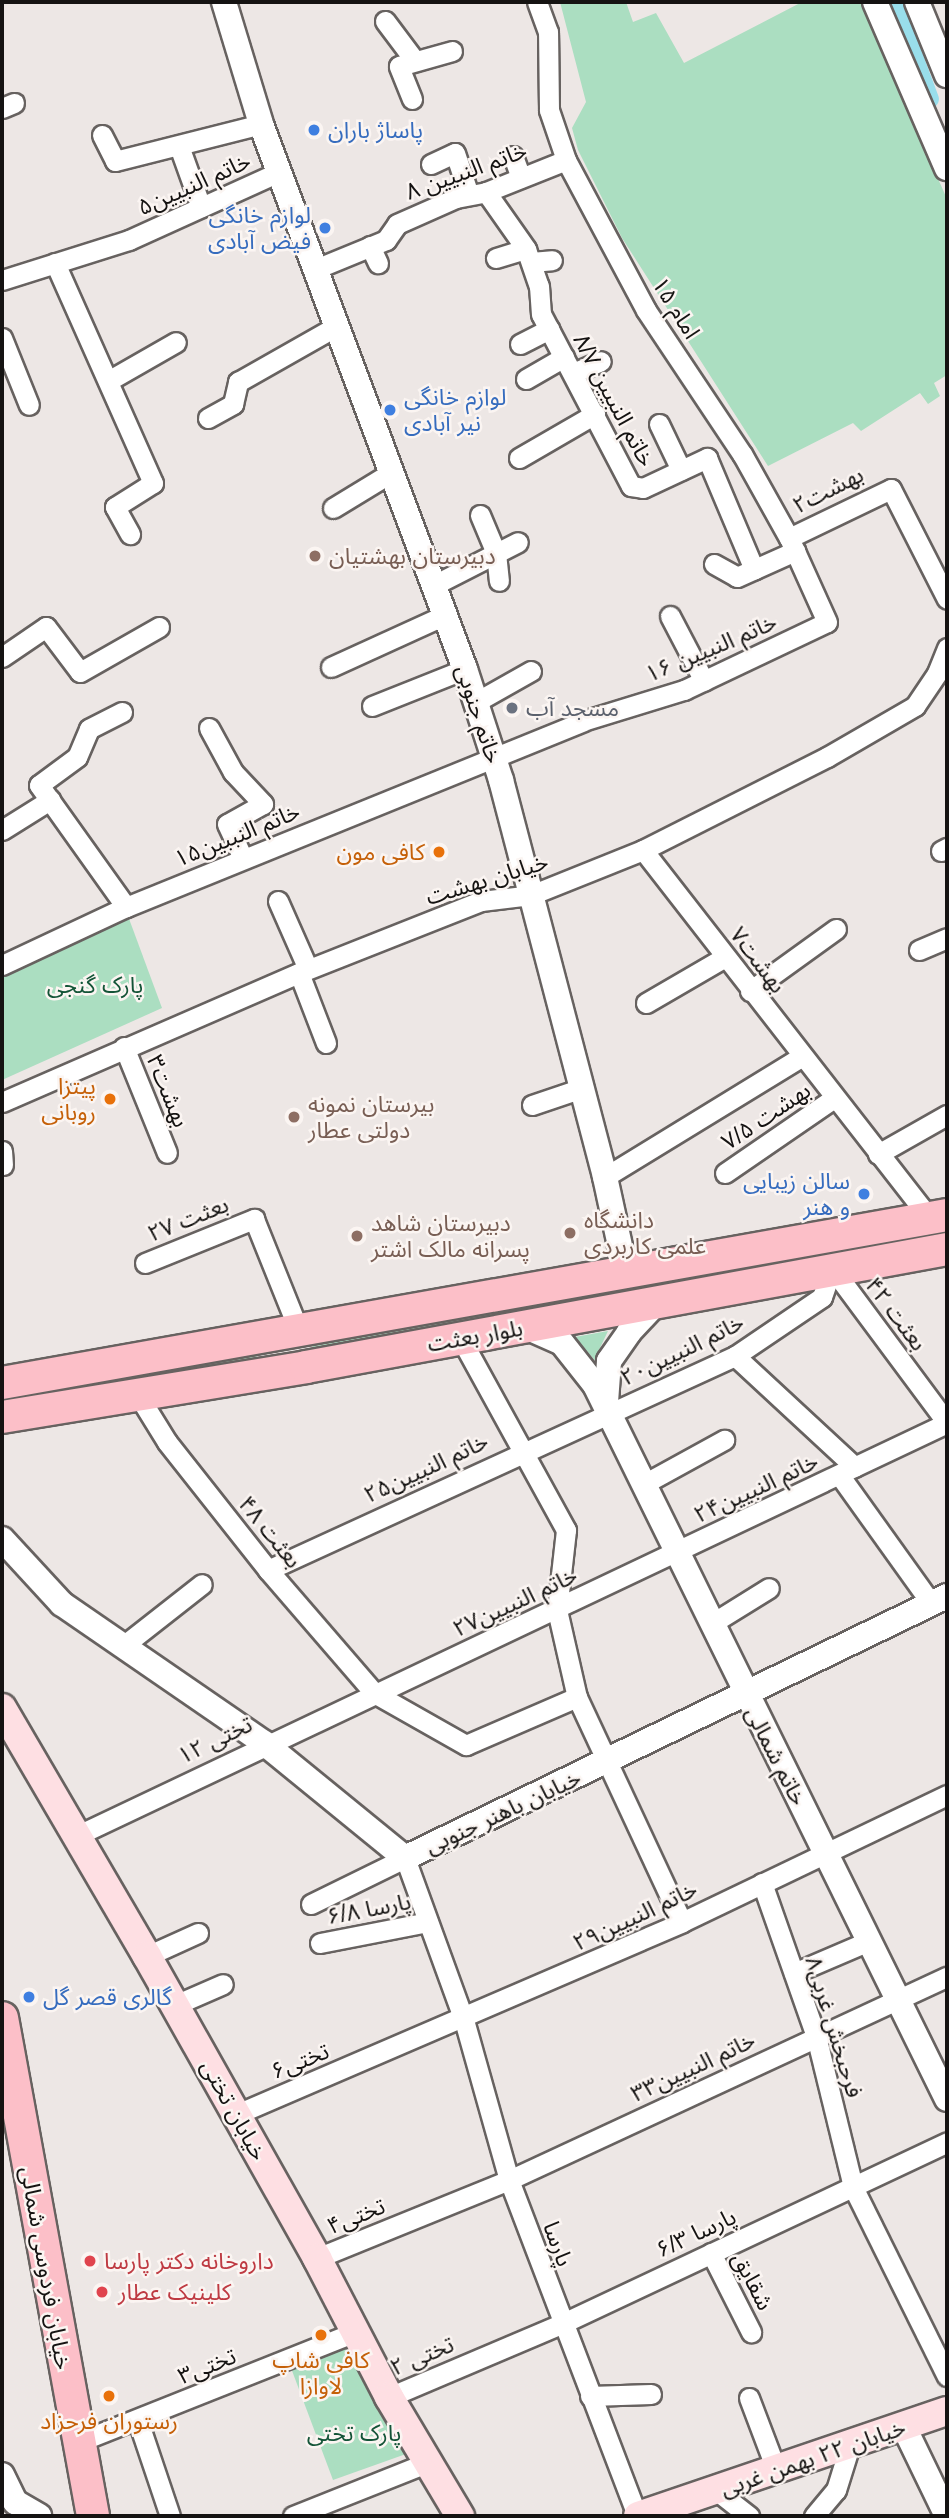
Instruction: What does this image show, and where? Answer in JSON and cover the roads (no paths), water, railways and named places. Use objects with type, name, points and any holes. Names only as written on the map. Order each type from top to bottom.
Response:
[{"type":"main road","name":"بلوار بعثت","points":[[2,1382],[939,1217]]},
{"type":"main road","name":"بلوار بعثت","points":[[2,1417],[306,1367],[832,1268],[947,1249]]},
{"type":"main road","points":[[299,1331],[306,1367]]},
{"type":"main road","name":"خیابان تختی","points":[[2,1708],[78,1835],[237,2114],[317,2258],[389,2397],[460,2516]]},
{"type":"main road","name":"خیابان فردوسی شمالی","points":[[2,2018],[76,2443],[93,2516]]},
{"type":"main road","name":"خیابان فردوسی شمالی","points":[[2,2132],[72,2516]]},
{"type":"main road","name":"خیابان ۲۲ بهمن غربی","points":[[638,2516],[722,2504],[776,2469],[947,2411]]},
{"type":"street","name":"خاتم جنوبی","points":[[223,2],[261,124],[313,271],[434,585],[494,758],[579,1089],[605,1177],[626,1273]]},
{"type":"street","name":"امام ۱۵","points":[[537,2],[548,32],[549,110],[566,160],[646,310],[742,454],[792,544],[827,622]]},
{"type":"street","points":[[876,2],[945,155]]},
{"type":"street","points":[[917,2],[947,75]]},
{"type":"street","points":[[385,21],[415,61]]},
{"type":"street","points":[[412,99],[399,66],[452,51]]},
{"type":"street","points":[[102,135],[115,161],[261,124]]},
{"type":"street","points":[[178,146],[201,207]]},
{"type":"street","name":"خاتم النبیین ۸/۷","points":[[431,164],[455,153],[469,199],[528,256],[541,314],[631,486],[643,488],[702,457],[711,463],[754,569]]},
{"type":"street","points":[[513,156],[521,178]]},
{"type":"street","name":"خاتم النبیین ۸","points":[[313,271],[374,255],[397,224],[469,199],[566,160]]},
{"type":"street","name":"خاتم النبیین۵","points":[[2,280],[129,240],[279,172]]},
{"type":"street","points":[[496,258],[528,256],[552,260]]},
{"type":"street","points":[[55,263],[153,483],[116,507],[130,534]]},
{"type":"street","points":[[208,418],[233,404],[238,382],[335,327]]},
{"type":"street","points":[[520,344],[549,329]]},
{"type":"street","points":[[2,338],[8,375],[29,405]]},
{"type":"street","points":[[108,381],[176,342]]},
{"type":"street","points":[[526,379],[569,365],[601,361]]},
{"type":"street","points":[[519,458],[595,414]]},
{"type":"street","points":[[659,424],[681,470]]},
{"type":"street","points":[[333,508],[392,472]]},
{"type":"street","name":"بهشت۲","points":[[792,544],[891,489],[947,599]]},
{"type":"street","points":[[480,515],[496,553],[499,581]]},
{"type":"street","points":[[434,585],[518,542]]},
{"type":"street","points":[[714,564],[737,577],[792,544]]},
{"type":"street","points":[[331,667],[445,615]]},
{"type":"street","points":[[670,616],[704,681]]},
{"type":"street","name":"خاتم النبیین ۱۶","points":[[494,758],[583,721],[704,681],[827,622]]},
{"type":"street","points":[[2,657],[46,628],[80,672],[159,627]]},
{"type":"street","name":"خیابان بهشت","points":[[2,1102],[304,971],[481,901],[531,895],[643,850],[827,757],[915,706],[942,680],[947,648]]},
{"type":"street","points":[[372,706],[465,669]]},
{"type":"street","points":[[476,702],[531,671]]},
{"type":"street","points":[[122,712],[89,729],[77,757],[40,781],[39,789],[50,800],[126,906]]},
{"type":"street","points":[[209,728],[233,772],[263,804],[227,824],[243,859]]},
{"type":"street","name":"خاتم النببین۱۵","points":[[2,965],[126,906],[494,758]]},
{"type":"street","points":[[2,830],[50,800]]},
{"type":"street","name":"بهشت۷","points":[[643,850],[878,1154],[939,1217]]},
{"type":"street","points":[[278,901],[304,971],[326,1043]]},
{"type":"street","points":[[750,990],[836,929]]},
{"type":"street","points":[[919,950],[947,937]]},
{"type":"street","points":[[646,1003],[725,957]]},
{"type":"street","name":"بهشت۳","points":[[124,1047],[167,1153]]},
{"type":"street","points":[[605,1177],[801,1057]]},
{"type":"street","points":[[531,1105],[579,1089]]},
{"type":"street","name":"بهشت ۷/۵","points":[[725,1173],[834,1098]]},
{"type":"street","points":[[878,1154],[947,1115]]},
{"type":"street","name":"بعثت ۲۷","points":[[145,1263],[254,1219],[299,1331]]},
{"type":"street","name":"خاتم النبیین۲۰","points":[[607,1413],[735,1356],[821,1297],[832,1268]]},
{"type":"street","name":"بعثت ۴۲","points":[[832,1268],[947,1423]]},
{"type":"street","points":[[607,1413],[604,1383],[609,1362],[629,1332],[659,1300]]},
{"type":"street","name":"خاتم شمالی","points":[[526,1327],[562,1343],[595,1384],[642,1485],[947,2099]]},
{"type":"street","points":[[461,1339],[566,1530],[557,1610],[577,1697],[682,1922]]},
{"type":"street","points":[[735,1356],[848,1471],[939,1599]]},
{"type":"street","name":"بعثت ۴۸","points":[[138,1395],[167,1442],[268,1570],[374,1693],[466,1745],[577,1697]]},
{"type":"street","name":"خاتم النبیین۲۵","points":[[268,1570],[522,1450],[607,1413]]},
{"type":"street","name":"خاتم النبیین۲۴","points":[[676,1552],[947,1423]]},
{"type":"street","points":[[642,1485],[724,1440]]},
{"type":"street","name":"خیابان باهنر جنوبی","points":[[2,1539],[62,1604],[264,1743],[405,1858],[608,1762],[939,1599]]},
{"type":"street","name":"خاتم النبیین۲۷","points":[[374,1693],[557,1610],[676,1552]]},
{"type":"street","points":[[123,1646],[202,1584]]},
{"type":"street","points":[[711,1624],[769,1588]]},
{"type":"street","name":"تختی ۱۲","points":[[78,1835],[264,1743],[374,1693]]},
{"type":"street","name":"خاتم النبیین۲۹","points":[[381,2054],[464,2020],[682,1922],[947,1795]]},
{"type":"street","points":[[311,1904],[405,1858]]},
{"type":"street","name":"پارسا","points":[[405,1858],[464,2020],[509,2180],[561,2324],[638,2516]]},
{"type":"street","name":"فرحبخش غربی۸","points":[[762,1883],[816,2036],[853,2187],[947,2376]]},
{"type":"street","name":"پارسا ۶/۸","points":[[320,1943],[428,1922]]},
{"type":"street","points":[[147,1956],[198,1933]]},
{"type":"street","points":[[793,1973],[869,1941]]},
{"type":"street","name":"خاتم النبیین۳۳","points":[[413,2219],[509,2180],[947,1977]]},
{"type":"street","points":[[175,2006],[223,1984]]},
{"type":"street","name":"تختی۶","points":[[237,2114],[381,2054]]},
{"type":"street","name":"پارسا ۶/۳","points":[[475,2360],[561,2324],[947,2142]]},
{"type":"street","name":"تختی۴","points":[[317,2258],[413,2219]]},
{"type":"street","name":"شقایق","points":[[711,2253],[751,2332]]},
{"type":"street","name":"تختی۳","points":[[76,2443],[138,2421],[355,2333]]},
{"type":"street","name":"تختی ۲","points":[[389,2397],[475,2360]]},
{"type":"street","points":[[590,2396],[651,2394]]},
{"type":"street","points":[[749,2399],[776,2469]]},
{"type":"street","points":[[138,2421],[170,2516]]},
{"type":"street","points":[[904,2427],[947,2516]]},
{"type":"street","points":[[814,2516],[836,2490],[850,2445]]},
{"type":"street","points":[[293,2516],[426,2463]]},
{"type":"street","points":[[2,2474],[8,2505],[39,2516]]},
{"type":"street","points":[[722,2504],[748,2516]]},
{"type":"waterway","points":[[893,2],[929,99]]},
{"type":"place","name":"پاساژ باران","points":[[314,130]]},
{"type":"place","name":"لوازم خانگی فیض آبادی","points":[[325,228]]},
{"type":"place","name":"لوازم خانگی نیر آبادی","points":[[390,410]]},
{"type":"place","name":"دبیرستان بهشتیان","points":[[315,556]]},
{"type":"place","name":"مسجد آب","points":[[512,708]]},
{"type":"place","name":"کافی مون","points":[[439,852]]},
{"type":"place","name":"پیتزا روبانی","points":[[110,1099]]},
{"type":"place","name":"بیرستان نمونه دولتی عطار","points":[[294,1117]]},
{"type":"place","name":"سالن زیبایی و هنر","points":[[864,1194]]},
{"type":"place","name":"دانشگاه علمی کاربردی","points":[[570,1233]]},
{"type":"place","name":"دبیرستان شاهد پسرانه مالک اشتر","points":[[357,1236]]},
{"type":"place","name":"گالری قصر گل","points":[[29,1997]]},
{"type":"place","name":"داروخانه دکتر پارسا","points":[[90,2261]]},
{"type":"place","name":"کلینیک عطار","points":[[102,2292]]},
{"type":"place","name":"كافى شاپ لاوازا","points":[[321,2335]]},
{"type":"place","name":"رستوران فرحزاد","points":[[109,2396]]},
{"type":"park label","name":"پارک گنجی","points":[[95,985]]},
{"type":"park label","name":"پارک تختی","points":[[354,2433]]}]
